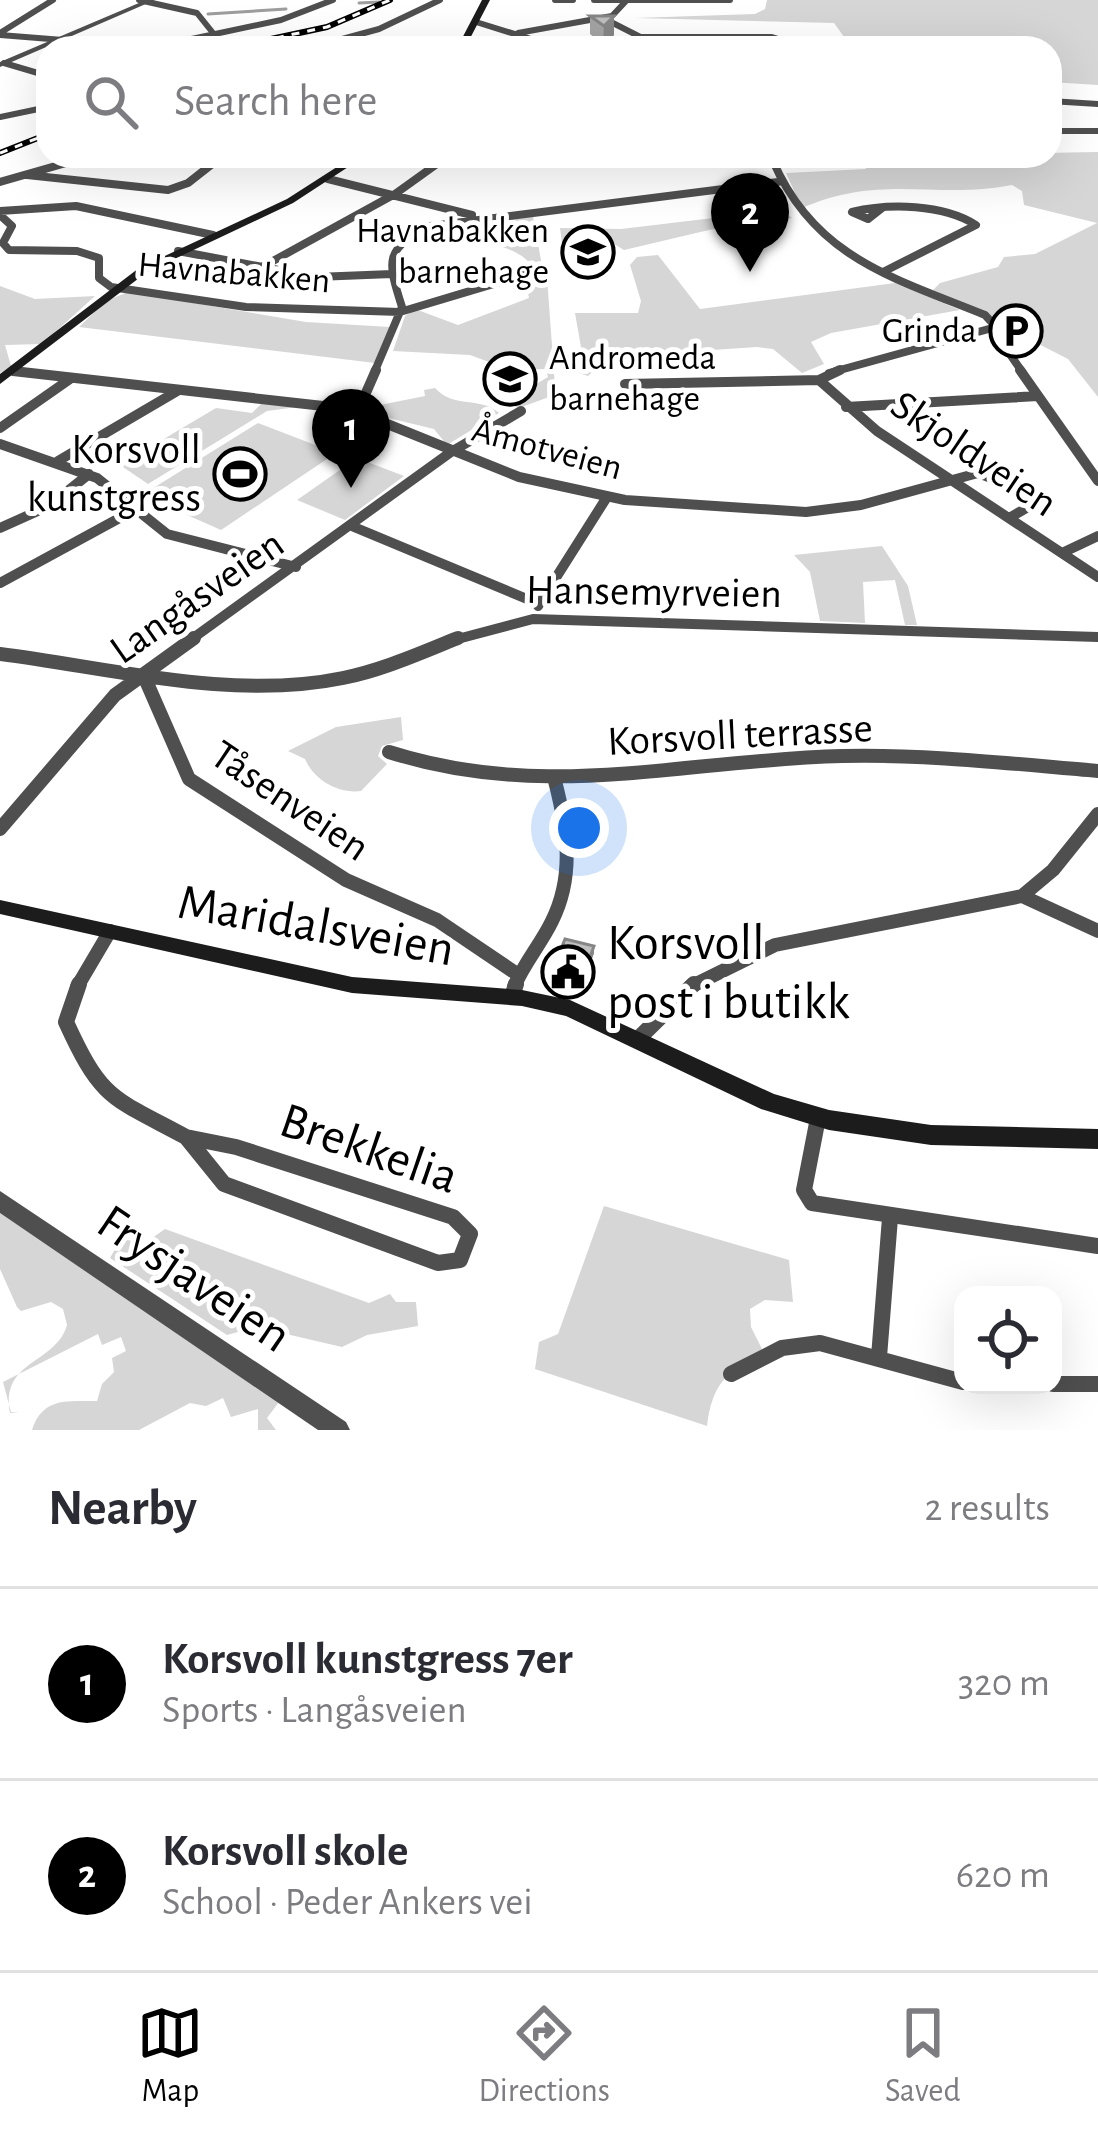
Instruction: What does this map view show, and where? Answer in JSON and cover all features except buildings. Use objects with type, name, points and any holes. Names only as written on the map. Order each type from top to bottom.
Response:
[{"type":"main road","points":[[468,36],[486,0]]},
{"type":"main road","points":[[0,380],[116,289],[178,251],[343,168]]},
{"type":"main road","name":"Maridalsveien","points":[[0,907],[352,986],[512,997],[584,1012],[747,1092],[818,1118],[931,1135],[1098,1139]]},
{"type":"street","points":[[0,34],[53,0]]},
{"type":"street","points":[[139,0],[197,13],[213,33]]},
{"type":"street","points":[[200,36],[291,17],[333,0]]},
{"type":"street","points":[[356,36],[440,0]]},
{"type":"street","points":[[555,0],[573,0]]},
{"type":"street","points":[[594,0],[730,0]]},
{"type":"street","points":[[72,36],[152,1]]},
{"type":"street","points":[[518,33],[604,18],[627,1]]},
{"type":"street","points":[[604,18],[639,36]]},
{"type":"street","points":[[475,24],[526,36]]},
{"type":"street","points":[[0,34],[36,37]]},
{"type":"street","points":[[2,64],[36,51]]},
{"type":"street","points":[[2,64],[36,73]]},
{"type":"street","points":[[1062,102],[1098,104]]},
{"type":"street","points":[[0,117],[36,103]]},
{"type":"street","points":[[1062,131],[1098,131]]},
{"type":"street","points":[[0,182],[49,168]]},
{"type":"street","points":[[27,175],[168,190],[188,183],[207,168]]},
{"type":"street","points":[[262,267],[395,194],[431,168]]},
{"type":"street","points":[[625,384],[819,380],[827,373],[996,326],[985,315],[883,272],[814,230],[778,182],[774,168]]},
{"type":"street","points":[[328,179],[478,216]]},
{"type":"street","points":[[358,411],[400,313],[403,297],[392,274],[392,254],[409,236],[478,216],[778,182]]},
{"type":"street","points":[[0,213],[30,203],[166,219],[213,235]]},
{"type":"street","points":[[882,208],[960,215],[976,225],[883,272]]},
{"type":"street","name":"Havnabakken","points":[[0,213],[12,226],[3,243],[6,248],[89,253],[99,258],[102,282],[116,289],[246,307],[400,313],[520,276]]},
{"type":"street","points":[[178,251],[326,277],[392,274]]},
{"type":"street","points":[[1002,343],[1098,481]]},
{"type":"street","name":"Åmotveien","points":[[14,371],[358,411],[540,483],[608,497],[802,512],[849,508],[978,473],[1024,488],[1030,506],[1009,518]]},
{"type":"street","points":[[0,428],[70,379]]},
{"type":"street","name":"Skjoldveien","points":[[819,380],[846,407],[1098,577]]},
{"type":"street","points":[[58,460],[179,390]]},
{"type":"street","points":[[846,407],[1038,396]]},
{"type":"street","name":"Langåsveien","points":[[0,829],[85,724],[452,452],[521,412]]},
{"type":"street","points":[[0,444],[89,474],[176,537],[296,567]]},
{"type":"street","points":[[0,528],[49,506],[89,474]]},
{"type":"street","points":[[533,619],[608,497]]},
{"type":"street","points":[[0,583],[136,509]]},
{"type":"street","points":[[354,526],[539,604]]},
{"type":"street","points":[[1062,553],[1098,536]]},
{"type":"street","name":"Hansemyrveien","points":[[148,674],[325,681],[371,671],[472,628],[533,619],[1098,637]]},
{"type":"street","points":[[0,654],[148,674]]},
{"type":"street","name":"Tåsenveien","points":[[148,674],[189,779],[347,881],[437,920],[518,974]]},
{"type":"street","name":"Korsvoll terrasse","points":[[389,752],[451,773],[555,781],[838,756],[1098,771]]},
{"type":"street","points":[[512,997],[518,974],[558,913],[567,884],[571,844],[555,781]]},
{"type":"street","points":[[1022,896],[1098,814]]},
{"type":"street","points":[[640,1037],[665,1007],[698,982],[761,951],[844,928],[1022,896],[1098,931]]},
{"type":"street","name":"Brekkelia","points":[[110,932],[72,995],[66,1022],[78,1055],[108,1095],[186,1137],[236,1147],[453,1217],[470,1234],[468,1251],[460,1260],[438,1263],[224,1184],[186,1137]]},
{"type":"street","points":[[818,1118],[806,1198],[890,1218],[1097,1250]]},
{"type":"street","name":"Frysjaveien","points":[[0,1201],[338,1430]]},
{"type":"street","points":[[879,1357],[890,1218]]},
{"type":"street","points":[[731,1374],[800,1343],[879,1357],[924,1376],[954,1381]]},
{"type":"street","points":[[1062,1384],[1098,1384]]},
{"type":"shaded area","points":[[767,0],[1098,0],[1098,85],[1062,83],[1062,36],[843,36],[834,23],[635,18],[755,14],[765,9]]},
{"type":"shaded area","points":[[1098,152],[1098,397],[1068,359],[933,290],[940,283],[998,267],[1004,257],[1035,254],[1097,223],[1024,205],[1022,191],[1012,185],[884,189],[802,208],[786,173],[1062,168],[1062,153]]},
{"type":"shaded area","points":[[781,210],[792,218],[709,230],[624,250],[609,241],[562,244],[560,228],[621,229]]},
{"type":"shaded area","points":[[533,216],[542,266],[535,269],[515,252],[473,238],[455,224]]},
{"type":"shaded area","points":[[658,255],[700,309],[895,283],[960,310],[831,333],[811,342],[824,364],[802,373],[773,349],[757,347],[608,357],[588,376],[576,372],[581,347],[575,313],[638,313],[641,301],[630,265],[637,257]]},
{"type":"shaded area","points":[[547,277],[555,387],[549,397],[519,408],[506,402],[548,377],[546,369],[511,370],[470,355],[393,351],[405,316],[415,309],[458,325],[529,298],[526,283]]},
{"type":"shaded area","points":[[0,286],[35,299],[95,296],[42,344],[5,345],[11,366],[0,373]]},
{"type":"shaded area","points":[[128,292],[306,322],[390,327],[375,363],[79,327],[106,301]]},
{"type":"shaded area","points":[[435,388],[450,398],[499,413],[447,445],[434,429],[376,415],[370,407],[425,396],[424,390]]},
{"type":"shaded area","points":[[264,401],[305,406],[267,411],[148,484],[120,465],[216,408],[252,413]]},
{"type":"shaded area","name":"Korsvoll kunstgress","points":[[258,423],[336,453],[221,530],[142,495]]},
{"type":"shaded area","points":[[357,458],[404,476],[345,520],[297,500]]},
{"type":"shaded area","points":[[882,546],[908,586],[917,625],[905,625],[895,580],[863,582],[865,623],[820,621],[810,572],[794,555]]},
{"type":"shaded area","points":[[401,717],[403,740],[382,746],[378,756],[387,764],[361,791],[328,784],[305,759],[288,751],[336,727]]},
{"type":"shaded area","points":[[604,1206],[789,1260],[793,1302],[765,1300],[750,1309],[751,1327],[763,1351],[723,1380],[707,1426],[535,1369],[539,1342],[558,1334]]},
{"type":"shaded area","points":[[0,1213],[279,1402],[267,1418],[276,1430],[258,1430],[258,1409],[231,1417],[223,1398],[206,1406],[190,1403],[139,1430],[32,1430],[51,1406],[97,1401],[102,1384],[114,1372],[112,1358],[126,1351],[121,1337],[102,1345],[98,1334],[20,1374],[52,1348],[67,1325],[63,1309],[51,1302],[21,1311],[17,1307],[0,1269]]},
{"type":"shaded area","points":[[165,1229],[369,1303],[390,1294],[396,1302],[416,1302],[418,1326],[367,1335],[342,1347],[256,1327],[227,1335],[110,1258],[121,1239],[145,1243]]},
{"type":"shaded area","points":[[20,1374],[13,1382],[10,1407],[3,1382]]},
{"type":"waterway","points":[[359,3],[379,2]]},
{"type":"waterway","points":[[208,14],[286,9]]},
{"type":"railway","points":[[285,36],[327,27],[390,0]]},
{"type":"railway","points":[[0,153],[36,139]]},
{"type":"place","name":"Havnabakken barnehage","points":[[588,252]]},
{"type":"place","name":"Korsvoll skole","points":[[750,272]]},
{"type":"place","name":"Grinda","points":[[1016,331]]},
{"type":"place","name":"Andromeda barnehage","points":[[510,379]]},
{"type":"place","name":"Korsvoll kunstgress","points":[[240,474]]},
{"type":"place","name":"Korsvoll kunstgress 7er","points":[[351,488]]},
{"type":"place","name":"Korsvoll post i butikk","points":[[568,972]]}]
